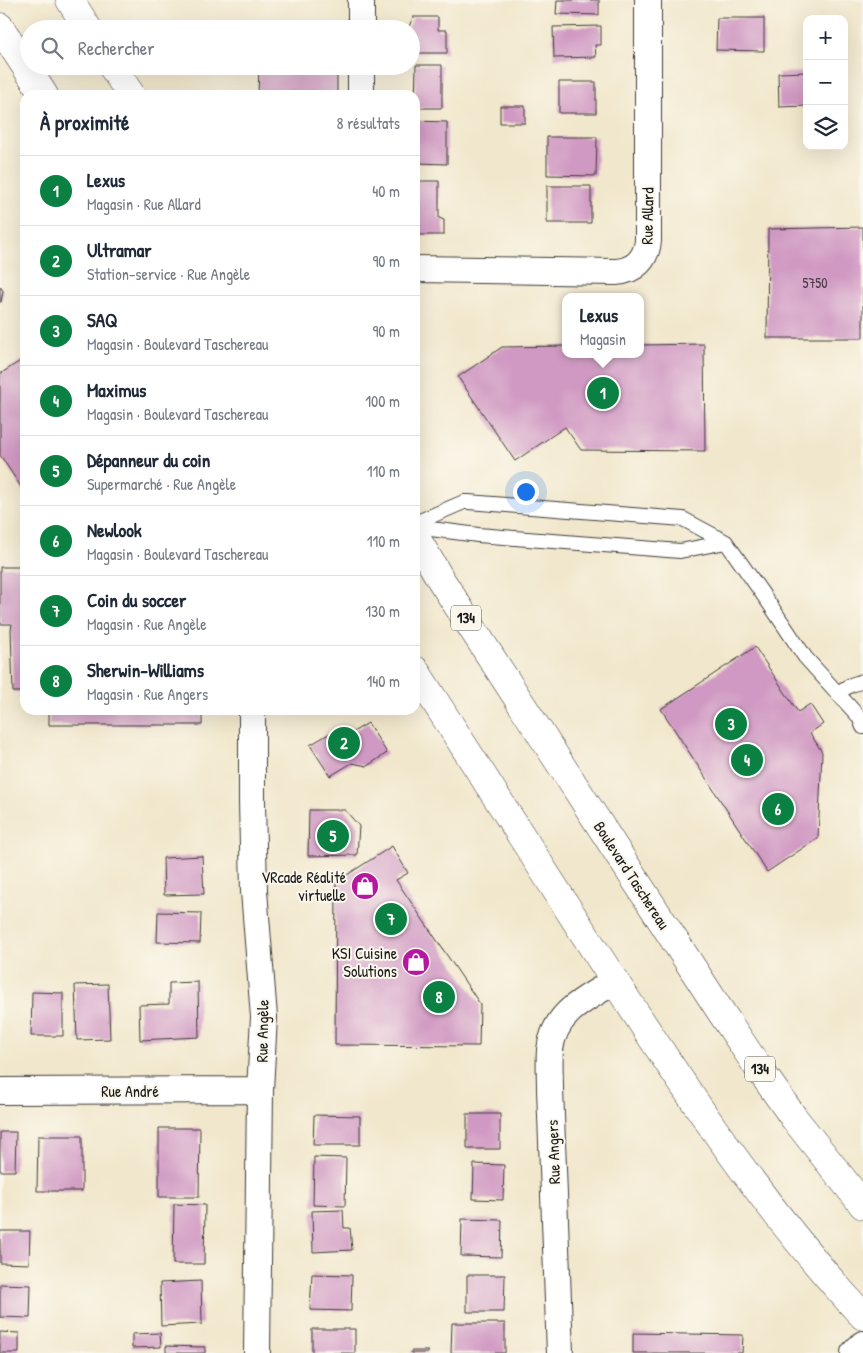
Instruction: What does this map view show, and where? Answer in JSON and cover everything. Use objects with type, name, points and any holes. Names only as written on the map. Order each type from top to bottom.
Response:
[{"type":"main road","points":[[70,0],[82,20]]},
{"type":"main road","points":[[0,27],[20,58]]},
{"type":"main road","points":[[31,75],[41,90]]},
{"type":"main road","points":[[118,75],[128,90]]},
{"type":"main road","name":"Boulevard Taschereau","points":[[420,544],[441,580],[724,1016],[794,1118],[863,1205]]},
{"type":"main road","points":[[420,678],[615,982],[699,1109],[743,1170],[798,1240],[863,1316]]},
{"type":"street","points":[[361,0],[361,20]]},
{"type":"street","name":"Rue Allard","points":[[420,269],[616,272],[628,270],[638,264],[647,248],[648,241],[648,0]]},
{"type":"street","points":[[361,75],[361,90]]},
{"type":"street","name":"Rue Angèle","points":[[252,715],[254,891],[264,1018],[260,1090],[257,1353]]},
{"type":"street","name":"Rue Angers","points":[[560,1353],[550,1050],[556,1029],[563,1017],[584,1001],[615,982]]},
{"type":"street","name":"Rue André","points":[[0,1091],[260,1090]]},
{"type":"street","points":[[854,1353],[863,1344]]},
{"type":"lane","points":[[420,523],[464,502],[684,519],[726,542],[772,606],[805,657],[859,717],[863,727]]},
{"type":"lane","points":[[420,526],[478,535],[680,550],[726,542]]},
{"type":"lane","points":[[838,693],[851,685],[863,681]]},
{"type":"building","points":[[557,0],[599,0],[599,15],[556,14]]},
{"type":"building","points":[[413,17],[438,17],[438,30],[447,30],[447,53],[420,53],[420,20],[412,20]]},
{"type":"building","points":[[717,18],[764,18],[764,51],[716,50]]},
{"type":"building","points":[[601,26],[601,45],[595,45],[596,57],[554,58],[553,27]]},
{"type":"building","points":[[420,65],[442,65],[442,108],[420,108],[420,90],[415,90],[416,75],[420,75]]},
{"type":"building","points":[[803,72],[803,106],[779,107],[778,73]]},
{"type":"building","points":[[259,75],[337,75],[337,90],[258,90]]},
{"type":"building","points":[[559,82],[596,82],[596,113],[559,113]]},
{"type":"building","points":[[500,106],[525,106],[525,123],[500,123]]},
{"type":"building","points":[[420,121],[447,122],[447,164],[420,163]]},
{"type":"building","points":[[547,137],[597,137],[596,176],[547,175]]},
{"type":"building","points":[[420,181],[439,181],[439,218],[444,220],[444,235],[420,235]]},
{"type":"building","points":[[547,186],[591,186],[591,223],[547,223]]},
{"type":"building","points":[[863,227],[863,338],[767,338],[768,229]]},
{"type":"building","points":[[0,286],[3,291],[1,302],[0,302]]},
{"type":"building","points":[[704,344],[705,451],[581,450],[565,427],[515,461],[458,377],[502,347],[562,346],[562,358],[644,358],[644,345]]},
{"type":"building","points":[[20,361],[20,485],[0,455],[0,374]]},
{"type":"building","points":[[0,567],[20,567],[20,692],[13,692],[12,624],[0,624]]},
{"type":"building","points":[[755,647],[798,712],[810,704],[823,724],[810,733],[822,752],[818,838],[767,872],[661,709]]},
{"type":"building","points":[[49,715],[202,715],[202,725],[49,725]]},
{"type":"building","points":[[368,723],[387,753],[367,766],[352,763],[330,776],[310,745],[332,732],[348,735]]},
{"type":"building","points":[[309,810],[345,810],[359,826],[357,855],[308,856]]},
{"type":"building","points":[[392,846],[408,873],[396,880],[480,1004],[479,1046],[335,1045],[336,882]]},
{"type":"building","points":[[202,856],[204,894],[164,895],[163,858]]},
{"type":"building","points":[[158,912],[201,913],[200,943],[157,942]]},
{"type":"building","points":[[198,982],[199,1037],[140,1040],[139,1005],[169,1004],[169,983]]},
{"type":"building","points":[[108,984],[110,1039],[77,1040],[75,985]]},
{"type":"building","points":[[32,992],[63,993],[63,1036],[31,1036]]},
{"type":"building","points":[[467,1114],[500,1114],[500,1149],[467,1149]]},
{"type":"building","points":[[314,1115],[360,1116],[360,1145],[313,1145]]},
{"type":"building","points":[[159,1128],[200,1128],[199,1197],[159,1197]]},
{"type":"building","points":[[0,1132],[16,1132],[15,1171],[0,1171]]},
{"type":"building","points":[[38,1136],[82,1136],[82,1191],[37,1191]]},
{"type":"building","points":[[314,1157],[346,1158],[345,1206],[313,1205]]},
{"type":"building","points":[[474,1164],[504,1165],[503,1200],[473,1199]]},
{"type":"building","points":[[174,1204],[205,1205],[204,1264],[173,1264]]},
{"type":"building","points":[[343,1210],[344,1228],[350,1228],[352,1250],[313,1252],[312,1211]]},
{"type":"building","points":[[462,1219],[502,1220],[501,1257],[461,1256]]},
{"type":"building","points":[[0,1231],[30,1231],[29,1264],[0,1263]]},
{"type":"building","points":[[312,1274],[352,1275],[351,1311],[310,1310]]},
{"type":"building","points":[[467,1275],[505,1275],[504,1312],[467,1312]]},
{"type":"building","points":[[201,1281],[202,1324],[161,1326],[160,1283]]},
{"type":"building","points":[[0,1284],[31,1285],[30,1318],[0,1317]]},
{"type":"building","points":[[452,1323],[505,1323],[505,1353],[451,1353]]},
{"type":"building","points":[[312,1329],[355,1329],[355,1353],[312,1353]]},
{"type":"building","points":[[0,1332],[19,1333],[19,1353],[0,1353]]},
{"type":"building","points":[[160,1333],[161,1347],[132,1348],[132,1334]]},
{"type":"building","points":[[633,1333],[743,1335],[742,1353],[633,1353]]},
{"type":"building","points":[[166,1346],[205,1347],[205,1353],[166,1353]]},
{"type":"building","points":[[411,1351],[428,1351],[428,1353],[411,1353]]},
{"type":"place","name":"Lexus","points":[[603,393]]},
{"type":"place","name":"SAQ","points":[[731,724]]},
{"type":"place","name":"Ultramar","points":[[344,743]]},
{"type":"place","name":"Maximus","points":[[747,760]]},
{"type":"place","name":"Newlook","points":[[778,809]]},
{"type":"place","name":"Dépanneur du coin","points":[[333,836]]},
{"type":"place","name":"VRcade Réalité virtuelle","points":[[365,886]]},
{"type":"place","name":"Coin du soccer","points":[[391,919]]},
{"type":"place","name":"KSI Cuisine Solutions","points":[[416,962]]},
{"type":"place","name":"Sherwin-Williams","points":[[439,997]]}]
